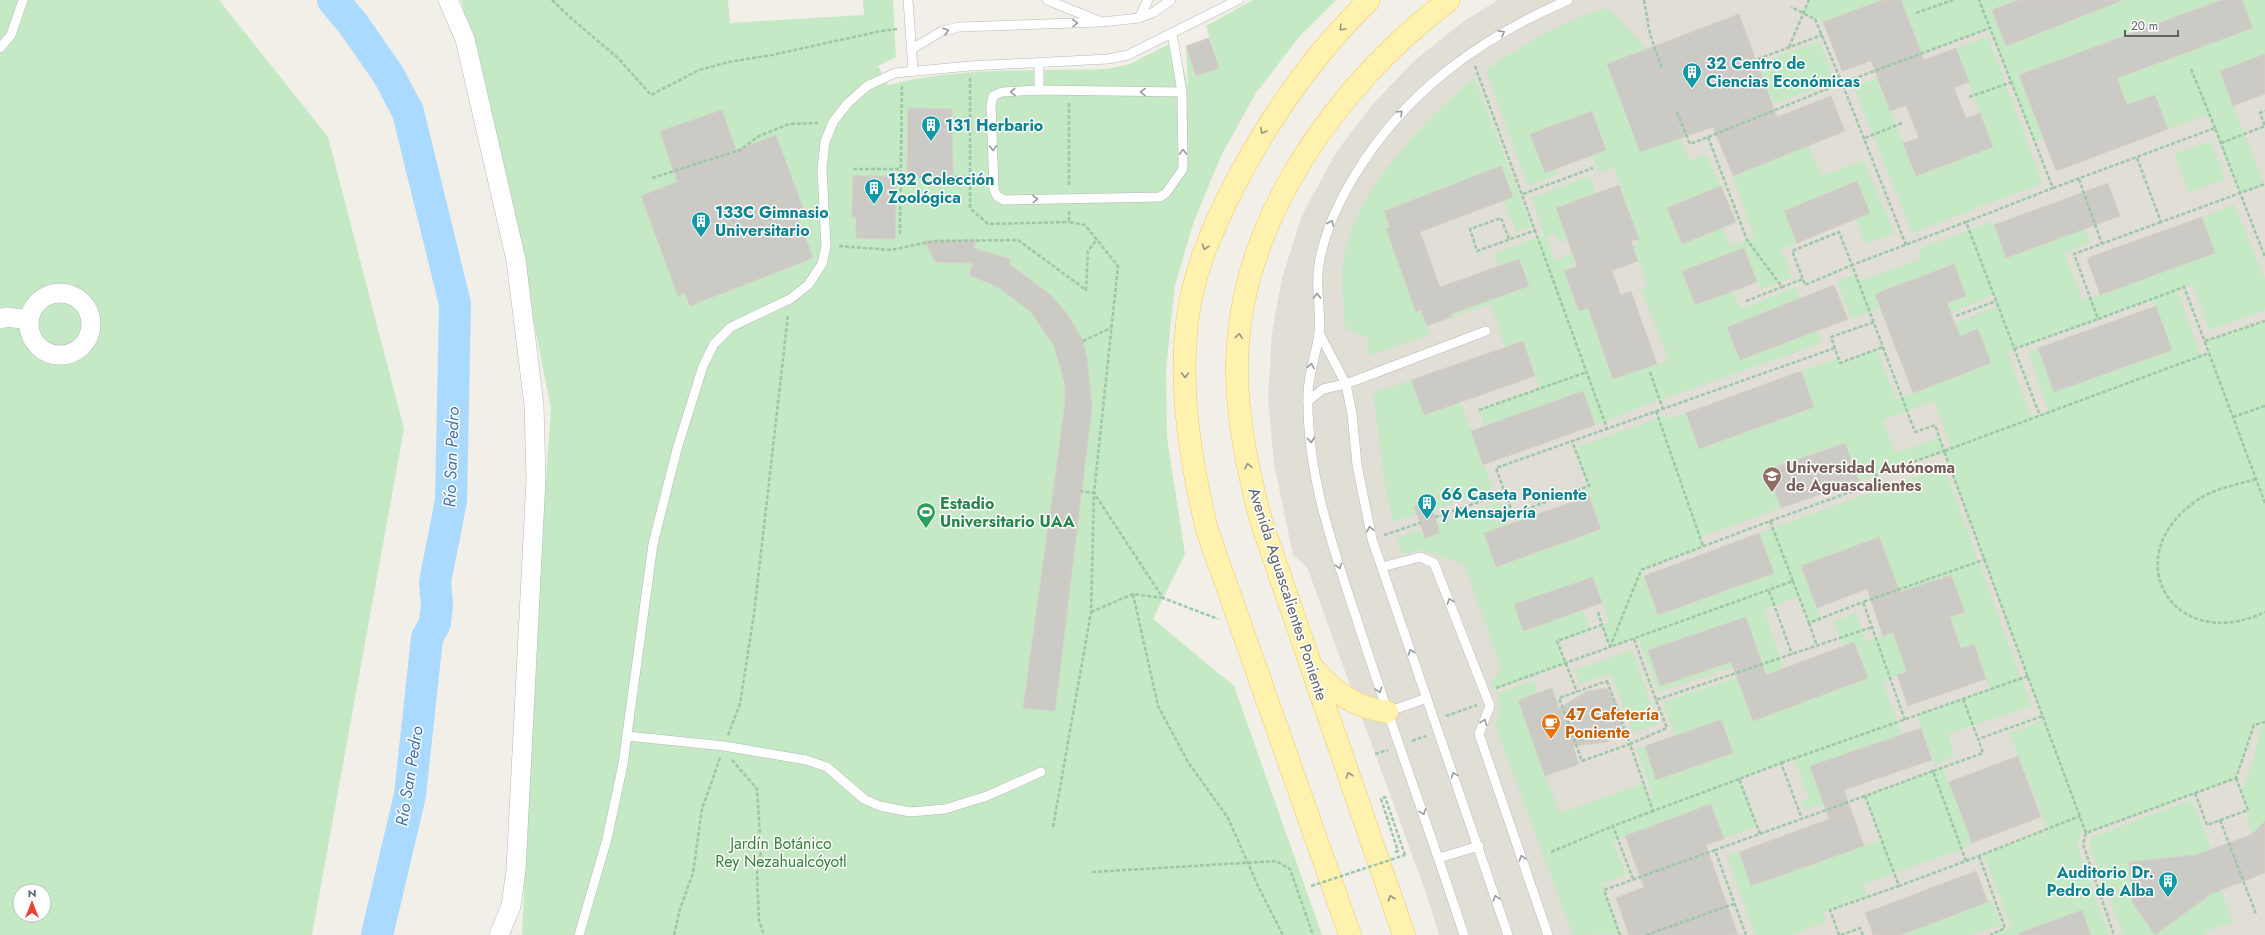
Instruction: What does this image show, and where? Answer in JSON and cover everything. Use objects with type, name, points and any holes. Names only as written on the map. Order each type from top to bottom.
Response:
[{"type":"main road","points":[[1350,935],[1241,628],[1208,530],[1193,466],[1185,381],[1186,331],[1191,295],[1199,266],[1220,211],[1268,122],[1307,68],[1369,0]]},
{"type":"main road","name":"Avenida Aguascalientes Poniente","points":[[1404,935],[1262,524],[1247,462],[1238,400],[1237,374],[1240,324],[1245,299],[1259,250],[1268,226],[1295,172],[1342,102],[1378,62],[1425,19],[1449,0]]},
{"type":"main road","points":[[1311,664],[1333,689],[1360,706],[1387,712]]},
{"type":"street","points":[[448,0],[465,39],[516,260],[534,405],[536,479],[516,870],[511,906],[499,935]]},
{"type":"street","points":[[0,319],[7,317],[29,320]]},
{"type":"lane","points":[[0,48],[11,35],[23,0]]},
{"type":"lane","points":[[908,0],[913,70]]},
{"type":"lane","points":[[909,10],[915,0]]},
{"type":"lane","points":[[1047,0],[1102,22]]},
{"type":"lane","points":[[1139,18],[1148,0]]},
{"type":"lane","points":[[912,49],[942,31],[959,27],[1102,22],[1139,18],[1154,12],[1171,0]]},
{"type":"lane","points":[[580,935],[607,840],[623,764],[653,544],[677,449],[703,366],[714,344],[731,328],[790,299],[808,285],[822,264],[826,246],[822,168],[825,142],[833,122],[847,104],[867,86],[895,73],[913,70],[1108,59],[1128,55],[1238,0]]},
{"type":"lane","points":[[1464,935],[1439,858],[1387,712],[1323,514],[1313,464],[1308,401],[1311,367],[1319,333],[1317,291],[1320,260],[1330,224],[1346,190],[1368,153],[1392,121],[1422,91],[1470,54],[1495,37],[1535,14],[1568,0]]},
{"type":"lane","points":[[1172,33],[1182,92],[1184,169],[1166,193],[1160,197],[1004,200],[997,196],[994,190],[991,105],[993,96],[1002,92],[1040,90],[1182,92]]},
{"type":"lane","points":[[1040,63],[1040,90]]},
{"type":"lane","points":[[1308,401],[1323,389],[1346,384],[1486,331]]},
{"type":"lane","points":[[1319,333],[1346,384],[1352,414],[1357,465],[1372,539],[1479,846],[1508,935]]},
{"type":"lane","points":[[1382,567],[1420,557],[1434,563],[1490,706],[1479,734],[1548,935]]},
{"type":"lane","points":[[1387,712],[1427,698]]},
{"type":"lane","points":[[627,736],[724,746],[813,762],[827,767],[864,799],[880,806],[910,812],[952,807],[987,796],[1041,772]]},
{"type":"lane","points":[[1439,858],[1479,846]]},
{"type":"path","points":[[552,0],[618,58],[651,95],[699,70],[729,62],[772,55],[881,30],[910,28]]},
{"type":"path","points":[[1644,0],[1650,34],[1662,69]]},
{"type":"path","points":[[1789,47],[1809,0]]},
{"type":"path","points":[[1916,13],[1953,0]]},
{"type":"path","points":[[1979,0],[2054,188]]},
{"type":"path","points":[[1791,7],[1815,19],[1865,138],[1906,245]]},
{"type":"path","points":[[1677,112],[1690,144],[1842,83],[1990,28]]},
{"type":"path","points":[[1758,58],[1822,35]]},
{"type":"path","points":[[1470,54],[1523,194],[1607,428]]},
{"type":"path","points":[[2191,69],[2265,257]]},
{"type":"path","points":[[900,234],[903,72]]},
{"type":"path","points":[[1969,97],[2012,82]]},
{"type":"path","points":[[1053,827],[1091,612],[1094,493],[1118,266],[1085,225],[1069,222],[1069,91]]},
{"type":"path","points":[[2221,143],[2265,127],[2260,113],[2265,111]]},
{"type":"path","points":[[652,178],[740,150],[759,136],[788,124],[822,122]]},
{"type":"path","points":[[1865,138],[1902,123]]},
{"type":"path","points":[[2114,935],[2083,844],[2086,833],[2080,816],[1986,559],[1934,425],[1916,432],[1874,322],[1852,265],[1839,232],[1792,251],[1805,285],[1852,265],[2215,128]]},
{"type":"path","points":[[1708,137],[1747,240],[1782,287]]},
{"type":"path","points":[[2137,158],[2161,222]]},
{"type":"path","points":[[853,168],[901,168]]},
{"type":"path","points":[[1523,194],[1593,168]]},
{"type":"path","points":[[901,177],[970,177]]},
{"type":"path","points":[[2079,179],[2102,244]]},
{"type":"path","points":[[2098,319],[2074,254],[2265,184]]},
{"type":"path","points":[[1509,239],[1501,218],[1470,229],[1478,251],[1536,230]]},
{"type":"path","points":[[1966,222],[2040,416]]},
{"type":"path","points":[[826,246],[891,250],[934,241],[1018,240],[1086,290],[1088,251],[1097,239]]},
{"type":"path","points":[[1746,301],[1803,279]]},
{"type":"path","points":[[2014,349],[2184,287],[2265,503]]},
{"type":"path","points":[[674,935],[680,909],[693,873],[702,809],[740,704],[752,629],[790,299]]},
{"type":"path","points":[[1956,316],[1996,301]]},
{"type":"path","points":[[2205,342],[2265,321]]},
{"type":"path","points":[[1874,322],[1830,337],[1840,363],[1883,347]]},
{"type":"path","points":[[1082,341],[1112,328]]},
{"type":"path","points":[[1572,441],[1589,486],[1513,514],[1496,468],[1607,428],[1835,348]]},
{"type":"path","points":[[1610,647],[1640,570],[1878,482],[1876,475],[2209,354]]},
{"type":"path","points":[[1479,410],[1587,372]]},
{"type":"path","points":[[1650,372],[1663,409]]},
{"type":"path","points":[[2233,417],[2265,406]]},
{"type":"path","points":[[1656,411],[1703,546]]},
{"type":"path","points":[[2256,480],[2218,489],[2200,499],[2169,526],[2162,541],[2158,560],[2158,578],[2164,595],[2175,608],[2190,618],[2229,624],[2250,620],[2265,612]]},
{"type":"path","points":[[1081,491],[1094,493],[1163,598]]},
{"type":"path","points":[[1435,517],[1505,493]]},
{"type":"path","points":[[1770,521],[1817,646]]},
{"type":"path","points":[[1372,539],[1420,523]]},
{"type":"path","points":[[1809,623],[1863,602],[1986,559]]},
{"type":"path","points":[[1375,754],[1448,728],[1444,717],[1477,705],[1474,696],[1769,591],[1793,581]]},
{"type":"path","points":[[1769,591],[1792,654]]},
{"type":"path","points":[[1091,612],[1133,594],[1163,598],[1241,628]]},
{"type":"path","points":[[1133,594],[1158,706],[1188,762],[1228,818],[1283,935]]},
{"type":"path","points":[[1863,602],[1905,720]]},
{"type":"path","points":[[1598,612],[1610,647]]},
{"type":"path","points":[[1577,692],[1557,641],[1602,625]]},
{"type":"path","points":[[1656,700],[1872,627]]},
{"type":"path","points":[[1634,639],[1667,728],[1630,744],[1582,761],[1559,698],[1607,681],[1630,744],[1653,811]]},
{"type":"path","points":[[1551,852],[1613,826],[1781,763],[2028,676]]},
{"type":"path","points":[[1620,935],[1604,890],[1983,752],[1963,699]]},
{"type":"path","points":[[1978,739],[2043,716]]},
{"type":"path","points":[[2195,793],[2207,825],[2248,810],[2236,778],[2254,725],[2265,722]]},
{"type":"path","points":[[724,746],[735,764],[757,789],[761,852],[757,873],[759,921],[764,935]]},
{"type":"path","points":[[1781,763],[1802,819]]},
{"type":"path","points":[[1933,771],[1966,861]]},
{"type":"path","points":[[2086,833],[2236,778]]},
{"type":"path","points":[[1739,779],[1760,834]]},
{"type":"path","points":[[1865,796],[1899,886]]},
{"type":"path","points":[[1311,886],[1404,855],[1385,797],[1381,799],[1398,850]]},
{"type":"path","points":[[1863,935],[1860,928],[1840,935],[1830,910],[1966,861],[2080,816]]},
{"type":"path","points":[[2220,820],[2256,914]]},
{"type":"path","points":[[1613,826],[1633,879]]},
{"type":"path","points":[[1715,850],[1746,935]]},
{"type":"path","points":[[1979,856],[2005,928],[1991,935]]},
{"type":"path","points":[[1092,872],[1276,861],[1290,869],[1313,935]]},
{"type":"path","points":[[1646,935],[1734,904]]},
{"type":"shaded area","name":"Universidad Autónoma de Aguascalientes","points":[[1498,0],[2265,0],[2265,935],[1439,935],[1427,896],[1307,567],[1293,555],[1274,464],[1268,398],[1272,333],[1282,278],[1302,215],[1337,151],[1372,105],[1415,60],[1464,21]]},
{"type":"green space","points":[[0,0],[219,0],[328,137],[404,429],[312,935],[0,935]]},
{"type":"green space","name":"Jardín Botánico Rey Nezahualcóyotl","points":[[461,0],[728,0],[730,23],[864,15],[863,0],[893,0],[896,57],[878,66],[888,85],[941,75],[997,71],[1107,69],[1130,64],[1177,40],[1188,88],[1186,46],[1196,76],[1219,68],[1206,26],[1253,0],[1336,0],[1299,37],[1256,93],[1221,156],[1194,221],[1175,285],[1166,369],[1167,438],[1185,554],[1153,619],[1234,686],[1322,935],[522,935],[542,535],[551,409],[499,145]]},
{"type":"green space","points":[[1809,0],[1882,0],[1823,22],[1803,13]]},
{"type":"green space","points":[[1901,0],[2265,0],[2265,54],[2220,71],[2264,184],[2240,193],[2209,114],[2168,129],[2155,95],[2035,141],[1990,28],[1885,67],[1881,57],[1918,43]]},
{"type":"green space","points":[[1608,8],[1647,49],[1607,65],[1640,151],[1679,137],[1690,161],[1706,154],[1721,186],[1667,208],[1682,244],[1722,228],[1730,246],[1754,237],[1733,176],[1808,145],[1821,176],[1863,160],[1895,234],[1865,243],[1856,219],[1870,213],[1857,181],[1784,211],[1797,243],[1781,249],[1792,277],[1760,290],[1744,248],[1683,272],[1695,305],[1733,291],[1741,309],[1796,287],[1800,299],[1727,327],[1740,360],[1817,331],[1821,343],[1659,400],[1595,425],[1484,427],[1479,410],[1540,388],[1523,341],[1505,347],[1491,304],[1452,317],[1451,314],[1529,286],[1519,259],[1499,266],[1494,254],[1544,235],[1532,198],[1589,176],[1596,194],[1568,239],[1561,243],[1555,233],[1546,237],[1555,261],[1573,253],[1575,262],[1564,271],[1587,308],[1613,379],[1669,360],[1641,289],[1648,286],[1633,246],[1639,239],[1614,167],[1599,173],[1592,156],[1606,150],[1592,112],[1530,134],[1545,173],[1555,169],[1557,175],[1528,186],[1486,70],[1544,33],[1575,19]]},
{"type":"green space","points":[[1988,36],[2042,183],[1912,233],[1854,87],[1877,78],[1916,176],[1993,147],[1956,48]]},
{"type":"green space","points":[[1819,41],[1835,81],[1773,104],[1758,64]]},
{"type":"green space","points":[[1474,78],[1531,226],[1516,232],[1504,200],[1513,197],[1501,166],[1384,211],[1390,228],[1386,229],[1395,255],[1402,264],[1399,266],[1416,311],[1421,310],[1430,335],[1369,355],[1368,338],[1345,328],[1342,275],[1344,258],[1351,233],[1362,208],[1394,159],[1434,114]]},
{"type":"green space","points":[[2211,141],[2225,179],[2189,193],[2174,154]]},
{"type":"green space","points":[[2234,204],[2265,280],[2265,310],[2209,330],[2193,284],[2177,290],[2201,356],[2209,353],[2205,341],[2265,321],[2265,821],[2252,834],[2241,793],[2252,764],[2262,723],[2254,725],[2236,778],[2086,833],[2083,827],[2077,845],[2109,935],[2091,935],[2082,910],[2014,935],[1994,935],[2012,928],[1984,855],[2048,829],[2009,733],[2044,720],[1944,451],[1859,481],[1845,443],[1768,470],[1781,508],[1701,537],[1703,546],[1641,570],[1658,615],[1774,573],[1759,533],[1944,466],[2031,706],[1948,734],[1954,756],[1935,765],[1917,715],[1990,689],[1974,645],[1961,649],[1950,617],[1965,612],[1951,575],[1871,603],[1867,589],[1895,579],[1879,537],[1802,566],[1821,619],[1809,623],[1799,597],[1764,610],[1783,668],[1739,685],[1753,721],[1868,678],[1855,642],[1843,646],[1834,621],[1856,613],[1866,642],[1893,632],[1907,672],[1882,681],[1902,735],[1811,766],[1825,804],[1804,809],[1802,802],[1809,799],[1794,758],[1739,779],[1757,826],[1724,839],[1711,805],[1625,836],[1617,837],[1613,840],[1626,875],[1601,884],[1620,934],[1573,935],[1495,725],[1500,706],[1496,694],[1534,680],[1538,693],[1518,701],[1560,813],[1644,783],[1649,798],[1653,796],[1637,749],[1645,746],[1656,780],[1733,753],[1721,720],[1675,736],[1663,702],[1763,668],[1759,658],[1658,692],[1638,638],[1610,647],[1602,625],[1609,622],[1593,577],[1514,604],[1524,630],[1583,610],[1590,630],[1557,641],[1565,664],[1493,690],[1491,683],[1501,667],[1464,564],[1421,550],[1402,554],[1397,538],[1422,529],[1425,538],[1440,533],[1437,523],[1499,502],[1509,524],[1484,534],[1496,567],[1600,529],[1585,488],[1589,486],[1575,448],[1666,415],[1667,419],[1686,413],[1699,448],[1801,371],[1838,358],[1840,363],[1877,350],[1896,399],[1991,363],[1960,336],[1955,323],[1998,305],[1994,295],[1951,313],[1947,303],[1966,296],[1954,264],[1875,294],[1880,308],[1851,319],[1837,281],[1856,274],[1859,282],[1922,258],[1919,249],[1992,221],[2006,258],[2085,229],[2090,242],[2064,253],[2083,301],[2215,253],[2202,217]],"holes":[[[2152,299],[2172,350],[2054,392],[2038,348],[2028,351],[2049,412],[2031,419],[2007,351]],[[1934,401],[1951,448],[1944,450],[1940,438],[1895,453],[1883,420]],[[1746,617],[1758,653],[1661,686],[1649,649]]]},
{"type":"green space","points":[[1411,380],[1424,415],[1460,402],[1493,488],[1433,511],[1429,501],[1414,506],[1417,514],[1393,522],[1386,492],[1373,393]]},
{"type":"green space","points":[[1632,650],[1658,724],[1633,733],[1611,673],[1580,684],[1575,670]]},
{"type":"green space","points":[[1943,767],[1972,843],[1962,849],[1863,884],[1867,897],[1823,912],[1826,922],[1791,935],[1755,935],[1727,856],[1739,852],[1752,886],[1881,840],[1865,796]]},
{"type":"green space","points":[[2192,800],[2212,850],[2196,855],[2129,862],[2132,902],[2155,935],[2123,935],[2089,845],[2091,837]]},
{"type":"green space","points":[[2221,890],[2233,922],[2205,932],[2206,935],[2155,935],[2211,894]]},
{"type":"green space","points":[[1991,900],[2001,925],[1971,935],[1901,935]]},
{"type":"building","points":[[1882,0],[1901,0],[1924,60],[1956,48],[1969,82],[1954,88],[1966,118],[1980,113],[1993,147],[1916,176],[1903,143],[1919,138],[1906,105],[1890,111],[1871,61],[1842,71],[1823,22]]},
{"type":"building","points":[[2018,0],[2121,1],[2006,46],[1992,10]]},
{"type":"building","points":[[2221,0],[2242,0],[2253,28],[2117,78],[2127,105],[2155,95],[2168,129],[2056,171],[2019,75]]},
{"type":"building","name":"32 Centro de Ciencias Económicas","points":[[1739,14],[1777,117],[1831,96],[1845,131],[1733,176],[1713,127],[1640,152],[1607,64]]},
{"type":"building","points":[[1209,38],[1219,68],[1196,76],[1186,46]]},
{"type":"building","points":[[2265,54],[2265,94],[2233,106],[2220,71]]},
{"type":"building","name":"131 Herbario","points":[[908,108],[952,109],[953,176],[907,176]]},
{"type":"building","points":[[722,110],[736,150],[776,135],[804,211],[797,215],[813,258],[690,306],[685,293],[678,296],[641,196],[677,182],[660,131]]},
{"type":"building","points":[[1592,111],[1606,150],[1545,173],[1530,134]]},
{"type":"building","points":[[1501,166],[1513,197],[1420,232],[1440,287],[1519,259],[1529,286],[1451,314],[1452,317],[1427,326],[1421,310],[1416,312],[1386,229],[1390,228],[1384,211]]},
{"type":"building","name":"132 Colección Zoológica","points":[[853,176],[896,176],[895,239],[856,238],[856,217],[852,217]]},
{"type":"building","points":[[1857,181],[1870,213],[1797,243],[1784,211]]},
{"type":"building","points":[[2108,183],[2120,216],[2006,258],[1994,225]]},
{"type":"building","points":[[1619,185],[1639,239],[1631,241],[1638,261],[1612,271],[1621,295],[1631,291],[1657,364],[1613,379],[1588,308],[1579,311],[1564,271],[1577,266],[1556,208]]},
{"type":"building","points":[[1721,186],[1736,222],[1682,244],[1667,208]]},
{"type":"building","points":[[2202,217],[2215,253],[2100,295],[2087,258]]},
{"type":"building","points":[[976,240],[973,248],[1010,259],[1009,264],[1051,295],[1068,315],[1083,341],[1087,359],[1092,407],[1055,711],[1023,708],[1065,405],[1065,385],[1054,346],[1031,312],[998,287],[969,275],[973,263],[935,262],[925,241]]},
{"type":"building","points":[[1744,248],[1757,282],[1695,305],[1682,271]]},
{"type":"building","points":[[1954,264],[1966,296],[1947,303],[1960,336],[1978,329],[1991,363],[1913,393],[1875,294]]},
{"type":"building","points":[[1834,285],[1848,319],[1740,360],[1727,327]]},
{"type":"building","points":[[2156,306],[2172,350],[2054,392],[2038,348]]},
{"type":"building","points":[[1523,341],[1535,376],[1424,415],[1411,380]]},
{"type":"building","points":[[1801,371],[1814,407],[1699,449],[1686,413]]},
{"type":"building","points":[[1583,391],[1595,425],[1483,465],[1471,431]]},
{"type":"building","points":[[1845,443],[1859,481],[1781,508],[1767,470]]},
{"type":"building","points":[[1589,496],[1601,529],[1496,567],[1484,533]]},
{"type":"building","name":"66 Caseta Poniente y Mensajería","points":[[1430,501],[1440,533],[1425,538],[1414,506]]},
{"type":"building","points":[[1759,533],[1774,573],[1658,615],[1644,576]]},
{"type":"building","points":[[1879,537],[1900,592],[1951,575],[1965,612],[1950,617],[1961,649],[1974,644],[1986,679],[1908,706],[1897,675],[1907,672],[1893,632],[1883,636],[1867,589],[1817,608],[1801,566]]},
{"type":"building","points":[[1593,577],[1602,603],[1523,631],[1514,604]]},
{"type":"building","points":[[1746,617],[1766,675],[1854,642],[1868,678],[1753,721],[1731,662],[1660,686],[1648,650]]},
{"type":"building","points":[[1552,688],[1559,708],[1587,691],[1607,688],[1618,706],[1623,731],[1607,742],[1573,746],[1579,764],[1545,776],[1518,700]]},
{"type":"building","points":[[1721,720],[1733,753],[1656,780],[1645,746]]},
{"type":"building","points":[[1921,728],[1932,760],[1844,790],[1864,846],[1751,886],[1739,852],[1829,819],[1810,766]]},
{"type":"building","points":[[2018,756],[2041,817],[1972,843],[1949,782]]},
{"type":"building","points":[[1711,804],[1724,839],[1706,845],[1738,935],[1629,935],[1616,898],[1644,887],[1625,836]]},
{"type":"building","name":"Auditorio Dr. Pedro de Alba","points":[[2265,821],[2265,873],[2211,894],[2155,935],[2132,902],[2129,862],[2196,855],[2252,834]]},
{"type":"building","points":[[1976,871],[1988,902],[1901,935],[1873,935],[1865,913]]},
{"type":"building","points":[[2082,910],[2091,935],[2019,935],[2019,933]]},
{"type":"waterway","name":"Río San Pedro","points":[[333,0],[353,24],[388,74],[408,112],[455,304],[451,501],[435,582],[437,605],[435,623],[427,638],[410,795],[377,935]]},
{"type":"place","name":"32 Centro de Ciencias Económicas","points":[[1692,89]]},
{"type":"place","name":"131 Herbario","points":[[931,142]]},
{"type":"place","name":"132 Colección Zoológica","points":[[874,205]]},
{"type":"place","name":"133C Gimnasio Universitario","points":[[701,238]]},
{"type":"place","name":"Universidad Autónoma de Aguascalientes","points":[[1772,493]]},
{"type":"place","name":"66 Caseta Poniente y Mensajería","points":[[1427,520]]},
{"type":"place","name":"Estadio Universitario UAA","points":[[926,529]]},
{"type":"place","name":"47 Cafetería Poniente","points":[[1551,740]]},
{"type":"place","name":"Auditorio Dr. Pedro de Alba","points":[[2168,898]]}]
